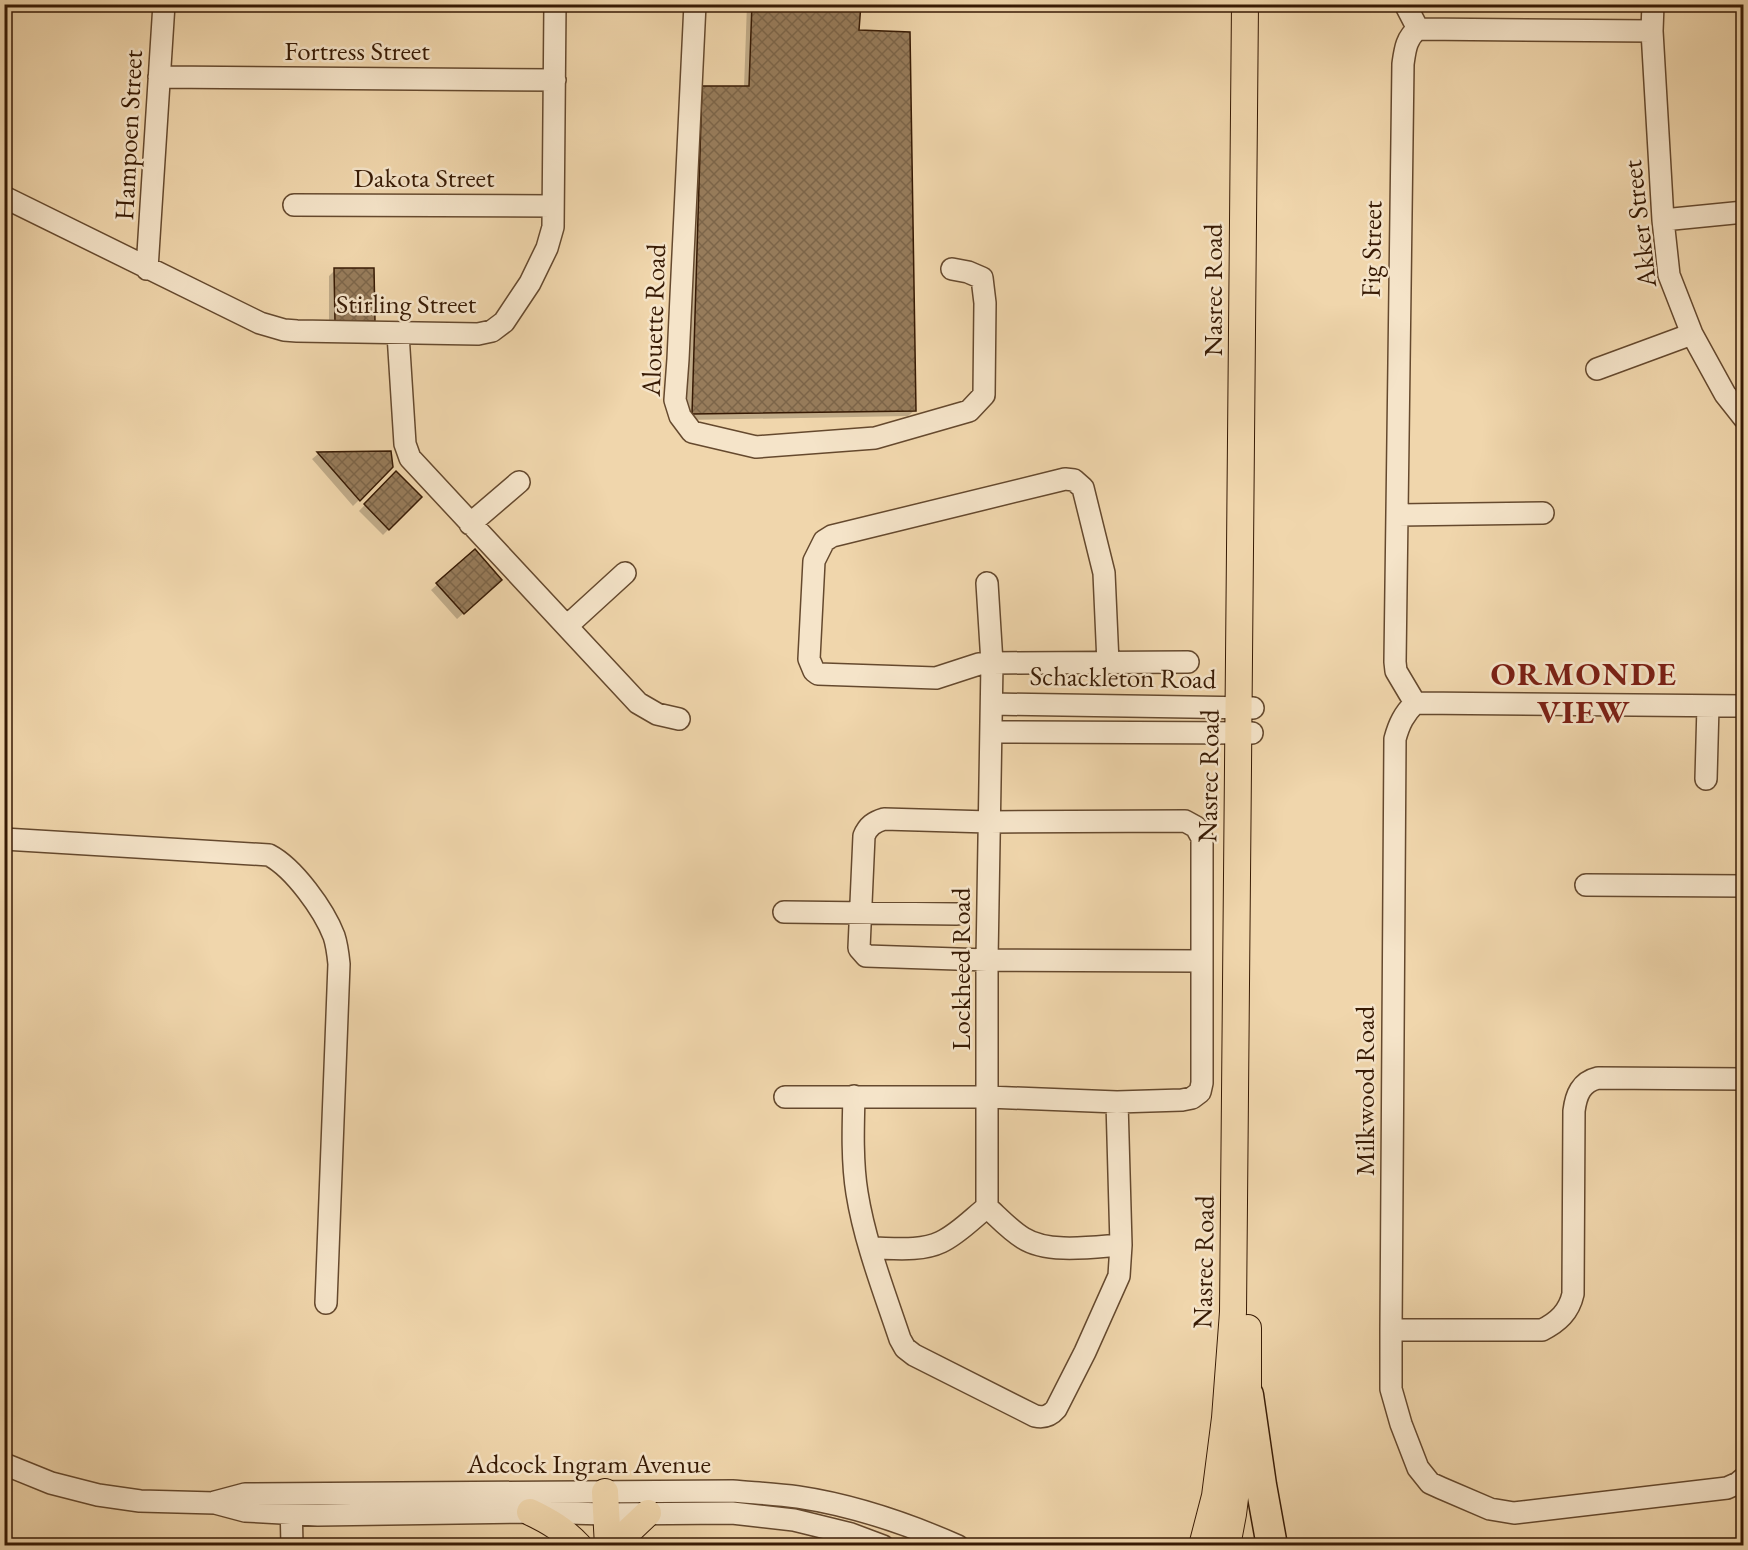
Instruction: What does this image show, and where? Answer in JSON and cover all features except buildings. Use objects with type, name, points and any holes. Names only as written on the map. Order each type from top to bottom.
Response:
[{"type":"highway","points":[[1248,1395],[1272,1545]]},
{"type":"main road","name":"Nasrec Road","points":[[1245,4],[1246,708]]},
{"type":"main road","name":"Nasrec Road","points":[[1202,1545],[1217,1485],[1233,1312],[1246,708],[1257,4]]},
{"type":"main road","name":"Nasrec Road","points":[[1227,1545],[1248,1395],[1245,733]]},
{"type":"main road","points":[[605,1503],[608,1545]]},
{"type":"main road","points":[[530,1512],[550,1521],[579,1545]]},
{"type":"main road","points":[[621,1545],[630,1530],[648,1513]]},
{"type":"street","name":"Hampoen Street","points":[[147,268],[164,4]]},
{"type":"street","name":"Stirling Street","points":[[4,197],[260,323],[284,330],[478,334],[498,328],[530,283],[547,248],[553,227],[555,4]]},
{"type":"street","name":"Alouette Road","points":[[695,4],[675,400],[680,416],[692,432],[756,447],[875,438],[969,411],[984,395],[985,303],[982,278],[952,269]]},
{"type":"street","points":[[1405,4],[1418,29],[1652,31]]},
{"type":"street","name":"Akker Street","points":[[1653,4],[1652,31],[1663,220],[1669,275],[1692,334],[1725,394],[1743,418]]},
{"type":"street","name":"Fig Street","points":[[1414,702],[1396,671],[1395,662],[1403,64],[1407,41],[1418,29]]},
{"type":"street","name":"Fortress Street","points":[[159,77],[555,80]]},
{"type":"street","name":"Dakota Street","points":[[294,205],[553,206]]},
{"type":"street","points":[[1663,220],[1743,212]]},
{"type":"street","points":[[398,334],[406,452],[415,465],[638,703],[657,714],[679,719]]},
{"type":"street","points":[[1597,369],[1692,334]]},
{"type":"street","points":[[1108,663],[1104,573],[1083,488],[1074,480],[1065,479],[1030,487],[832,536],[824,541],[814,561],[809,659],[814,671],[824,675],[936,678],[979,664],[992,663],[1108,663],[1188,662]]},
{"type":"street","points":[[470,524],[519,482]]},
{"type":"street","points":[[1398,515],[1543,513]]},
{"type":"street","points":[[567,626],[625,573]]},
{"type":"street","name":"Lockheed Road","points":[[987,582],[992,663],[987,960],[987,1207]]},
{"type":"street","points":[[1414,702],[1743,706]]},
{"type":"street","name":"Milkwood Road","points":[[1414,702],[1405,712],[1395,739],[1390,1389],[1418,1468],[1430,1483],[1491,1509],[1514,1513],[1727,1488],[1738,1484],[1743,1478]]},
{"type":"street","name":"Schackleton Road","points":[[992,704],[1246,708]]},
{"type":"street","points":[[1116,733],[1117,705]]},
{"type":"street","points":[[1706,779],[1708,706]]},
{"type":"street","name":"Schackleton Road","points":[[991,732],[1245,733]]},
{"type":"street","points":[[785,1097],[988,1097],[1117,1102],[1182,1100],[1192,1098],[1200,1092],[1202,1083],[1202,961],[1202,838],[1196,827],[1185,821],[989,822],[884,819],[871,825],[864,836],[860,948],[866,956],[987,960],[1202,961]]},
{"type":"street","points":[[4,839],[269,855],[280,861],[304,887],[329,924],[337,947],[339,964],[326,1304]]},
{"type":"street","points":[[1586,885],[1743,886]]},
{"type":"street","points":[[784,912],[957,914]]},
{"type":"street","points":[[1390,1330],[1542,1330],[1551,1326],[1566,1312],[1573,1294],[1574,1111],[1579,1092],[1588,1082],[1598,1078],[1743,1079]]},
{"type":"street","points":[[854,1096],[853,1131],[857,1192],[870,1248],[905,1348],[914,1355],[1041,1417],[1052,1414],[1056,1409],[1085,1352],[1119,1276],[1121,1245],[1117,1102]]},
{"type":"street","points":[[870,1248],[911,1248],[933,1245],[954,1234],[987,1207],[1024,1239],[1035,1244],[1063,1248],[1121,1245]]},
{"type":"street","name":"Adcock Ingram Avenue","points":[[4,1464],[51,1484],[98,1495],[140,1501],[215,1503],[245,1494],[291,1504],[530,1512],[732,1491],[799,1497],[860,1511],[958,1545]]},
{"type":"street","name":"Adcock Ingram Avenue","points":[[291,1504],[605,1503],[648,1513],[732,1514],[794,1520],[851,1534],[883,1545]]},
{"type":"street","points":[[291,1504],[292,1545]]},
{"type":"district","name":"ORMONDE VIEW","points":[[1584,692]]}]
